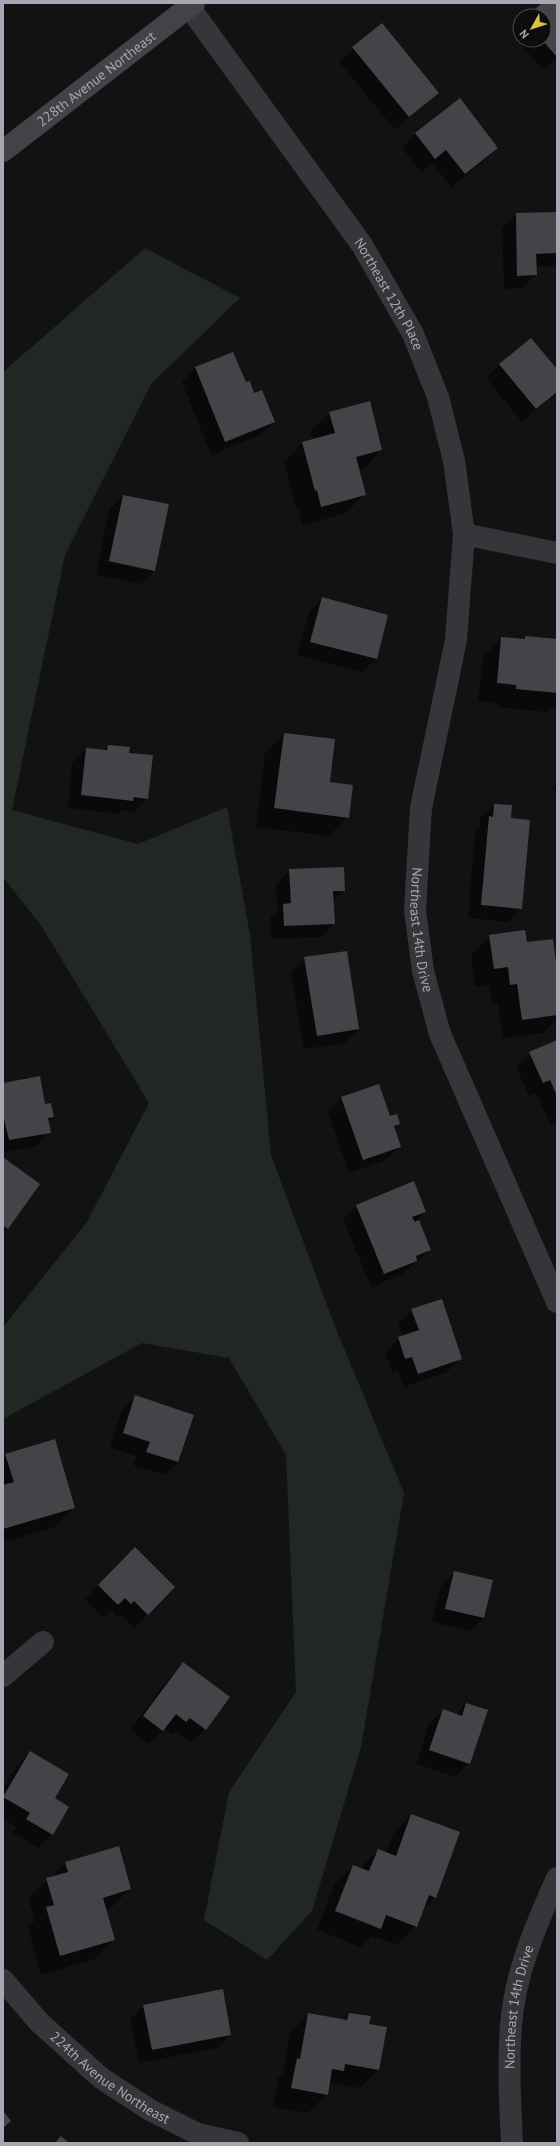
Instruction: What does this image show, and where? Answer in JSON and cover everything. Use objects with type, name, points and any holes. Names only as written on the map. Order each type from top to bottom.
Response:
[{"type":"main road","name":"228th Avenue Northeast","points":[[3,150],[196,5]]},
{"type":"street","name":"Northeast 12th Place","points":[[196,5],[362,245],[414,334],[442,411],[454,461],[464,534]]},
{"type":"street","points":[[464,534],[557,553]]},
{"type":"street","name":"Northeast 14th Drive","points":[[464,534],[456,640],[421,808],[415,910],[423,971],[440,1034],[557,1302]]},
{"type":"street","points":[[3,1676],[43,1642]]},
{"type":"street","name":"Northeast 14th Drive","points":[[512,2143],[510,2092],[511,2024],[518,1983],[533,1931],[557,1878]]},
{"type":"street","name":"224th Avenue Northeast","points":[[3,1980],[39,2022],[101,2078],[150,2110],[198,2134],[238,2143]]},
{"type":"shaded area","points":[[145,248],[240,298],[151,384],[65,555],[12,810],[138,844],[227,807],[250,935],[271,1155],[334,1324],[404,1493],[361,1747],[312,1911],[267,1960],[204,1920],[229,1792],[296,1692],[286,1455],[229,1358],[142,1343],[3,1419],[3,1327],[87,1222],[149,1103],[42,927],[3,877],[3,372]]},
{"type":"building","points":[[542,3],[557,3],[557,57],[549,48],[552,48],[552,8],[536,8]]},
{"type":"building","points":[[382,23],[439,93],[409,117],[352,47]]},
{"type":"building","points":[[460,98],[498,148],[465,174],[446,150],[435,159],[415,133]]},
{"type":"building","points":[[557,212],[557,253],[536,254],[537,275],[517,276],[516,213]]},
{"type":"building","points":[[531,338],[557,369],[557,392],[536,409],[499,364]]},
{"type":"building","points":[[233,352],[246,382],[250,381],[254,393],[262,390],[275,422],[225,442],[195,367]]},
{"type":"building","points":[[370,401],[382,450],[356,457],[366,495],[321,507],[317,490],[315,491],[302,442],[335,433],[329,412]]},
{"type":"building","points":[[123,495],[169,504],[155,571],[109,561]]},
{"type":"building","points":[[322,597],[388,615],[377,659],[310,642]]},
{"type":"building","points":[[525,636],[557,639],[557,693],[516,689],[516,685],[497,683],[501,637],[525,639]]},
{"type":"building","points":[[284,733],[335,739],[330,782],[353,785],[349,818],[274,808]]},
{"type":"building","points":[[108,745],[130,747],[129,753],[153,755],[148,799],[134,797],[133,801],[81,795],[86,748],[107,750]]},
{"type":"building","points":[[494,804],[512,805],[511,818],[530,820],[522,909],[481,905],[489,816],[493,817]]},
{"type":"building","points":[[344,867],[345,891],[333,891],[335,924],[284,926],[283,904],[291,903],[289,869]]},
{"type":"building","points":[[525,930],[527,942],[553,939],[557,969],[557,1015],[522,1020],[517,984],[510,985],[508,967],[494,969],[489,935]]},
{"type":"building","points":[[347,951],[359,1029],[317,1036],[304,957]]},
{"type":"building","points":[[557,1040],[557,1096],[550,1080],[543,1083],[529,1052]]},
{"type":"building","points":[[40,1076],[45,1104],[51,1103],[54,1117],[48,1118],[51,1133],[9,1140],[3,1115],[3,1083]]},
{"type":"building","points":[[379,1084],[390,1116],[397,1114],[400,1124],[394,1126],[401,1147],[363,1160],[341,1097]]},
{"type":"building","points":[[4,1158],[40,1184],[8,1229],[3,1226]]},
{"type":"building","points":[[414,1181],[426,1212],[412,1217],[415,1222],[419,1220],[431,1250],[416,1256],[417,1261],[384,1274],[356,1205]]},
{"type":"building","points":[[442,1299],[462,1359],[418,1374],[412,1357],[405,1359],[398,1337],[419,1330],[411,1309]]},
{"type":"building","points":[[135,1395],[194,1415],[178,1462],[146,1452],[150,1442],[123,1433]]},
{"type":"building","points":[[55,1439],[75,1508],[3,1529],[3,1485],[14,1482],[5,1454]]},
{"type":"building","points":[[135,1547],[175,1587],[148,1615],[134,1601],[131,1604],[125,1598],[118,1605],[98,1585]]},
{"type":"building","points":[[454,1571],[493,1580],[484,1618],[445,1609]]},
{"type":"building","points":[[183,1662],[230,1697],[206,1730],[190,1718],[186,1722],[176,1714],[163,1731],[143,1716]]},
{"type":"building","points":[[466,1703],[488,1710],[470,1764],[429,1750],[443,1709],[462,1716]]},
{"type":"building","points":[[30,1751],[69,1774],[55,1798],[69,1807],[53,1835],[26,1819],[30,1813],[3,1797]]},
{"type":"building","points":[[411,1814],[460,1832],[436,1898],[429,1895],[417,1927],[386,1915],[381,1929],[335,1911],[353,1865],[369,1871],[378,1849],[396,1856]]},
{"type":"building","points":[[119,1846],[131,1889],[103,1898],[115,1940],[60,1956],[46,1907],[54,1905],[46,1878],[68,1872],[65,1862]]},
{"type":"building","points":[[223,1989],[231,2035],[152,2050],[143,2005]]},
{"type":"building","points":[[308,2013],[347,2020],[349,2013],[371,2016],[369,2024],[387,2027],[379,2070],[345,2064],[344,2071],[332,2069],[328,2095],[291,2088],[297,2058],[300,2059]]},
{"type":"building","points":[[3,2111],[11,2121],[3,2128]]},
{"type":"building","points":[[61,2136],[69,2143],[55,2143]]}]
